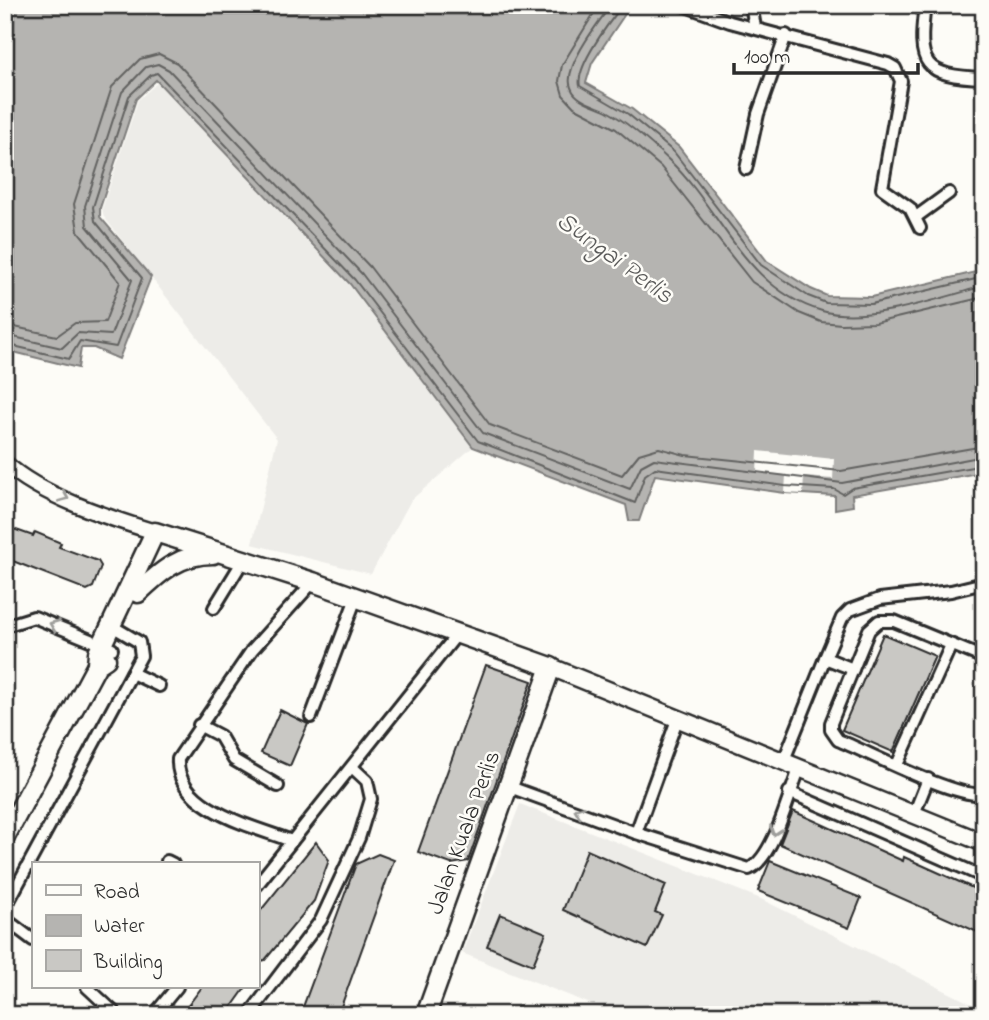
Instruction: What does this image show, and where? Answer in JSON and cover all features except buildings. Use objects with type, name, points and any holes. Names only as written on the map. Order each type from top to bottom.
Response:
[{"type":"main road","points":[[160,534],[235,556],[551,667],[984,843]]},
{"type":"main road","points":[[116,629],[138,593],[160,534]]},
{"type":"main road","points":[[5,836],[107,647],[160,534]]},
{"type":"main road","points":[[138,593],[178,561],[199,554],[235,556]]},
{"type":"main road","name":"Jalan Kuala Perlis","points":[[426,1015],[551,667]]},
{"type":"street","points":[[683,5],[722,20],[888,64],[899,74],[901,80],[882,186],[918,223],[949,193]]},
{"type":"street","points":[[751,5],[755,27]]},
{"type":"street","points":[[925,5],[923,50],[930,67],[939,73],[984,78]]},
{"type":"street","points":[[746,169],[758,114],[786,35]]},
{"type":"street","points":[[5,463],[23,477],[47,489],[160,534]]},
{"type":"street","points":[[214,607],[235,556]]},
{"type":"street","points":[[292,841],[215,810],[190,792],[179,776],[178,759],[252,650],[313,583]]},
{"type":"street","points":[[783,760],[842,618],[858,606],[880,599],[962,589],[984,583]]},
{"type":"street","points":[[311,716],[356,598]]},
{"type":"street","points":[[5,626],[34,617],[107,647]]},
{"type":"street","points":[[984,659],[894,621],[879,621],[869,629],[831,723],[833,734],[838,740],[928,779],[972,795],[984,794]]},
{"type":"street","points":[[5,908],[132,673],[142,648],[137,639],[116,629]]},
{"type":"street","points":[[259,882],[458,633]]},
{"type":"street","points":[[898,765],[951,645]]},
{"type":"street","points":[[825,658],[853,669]]},
{"type":"street","points":[[132,673],[159,686]]},
{"type":"street","points":[[636,833],[678,717]]},
{"type":"street","points":[[199,725],[218,734],[234,760],[278,786]]},
{"type":"street","points":[[249,1015],[321,920],[354,849],[371,799],[367,781],[352,767]]},
{"type":"street","points":[[507,786],[636,833],[749,869],[760,862],[769,847],[800,767]]},
{"type":"street","points":[[914,814],[928,779]]},
{"type":"street","points":[[789,792],[984,877]]},
{"type":"street","points":[[5,919],[32,939]]},
{"type":"street","points":[[88,988],[117,1015]]},
{"type":"street","points":[[154,1015],[176,988]]},
{"type":"shaded area","points":[[157,83],[349,285],[473,447],[411,500],[371,574],[252,544],[277,439],[104,217],[102,209],[138,100]]},
{"type":"shaded area","points":[[520,804],[761,899],[984,1010],[984,1015],[618,1015],[462,953]]},
{"type":"water","name":"Sungai Perlis","points":[[5,5],[658,5],[650,11],[635,8],[627,11],[592,63],[586,83],[632,109],[679,147],[767,261],[827,296],[871,297],[984,270],[984,472],[852,495],[853,506],[835,509],[835,496],[785,493],[655,475],[639,521],[629,521],[626,505],[473,447],[350,284],[156,80],[136,99],[100,208],[100,217],[151,277],[119,359],[94,348],[81,348],[78,368],[5,350]]},
{"type":"pier","points":[[758,451],[834,459],[833,479],[804,477],[803,494],[785,493],[786,475],[757,473]]}]
